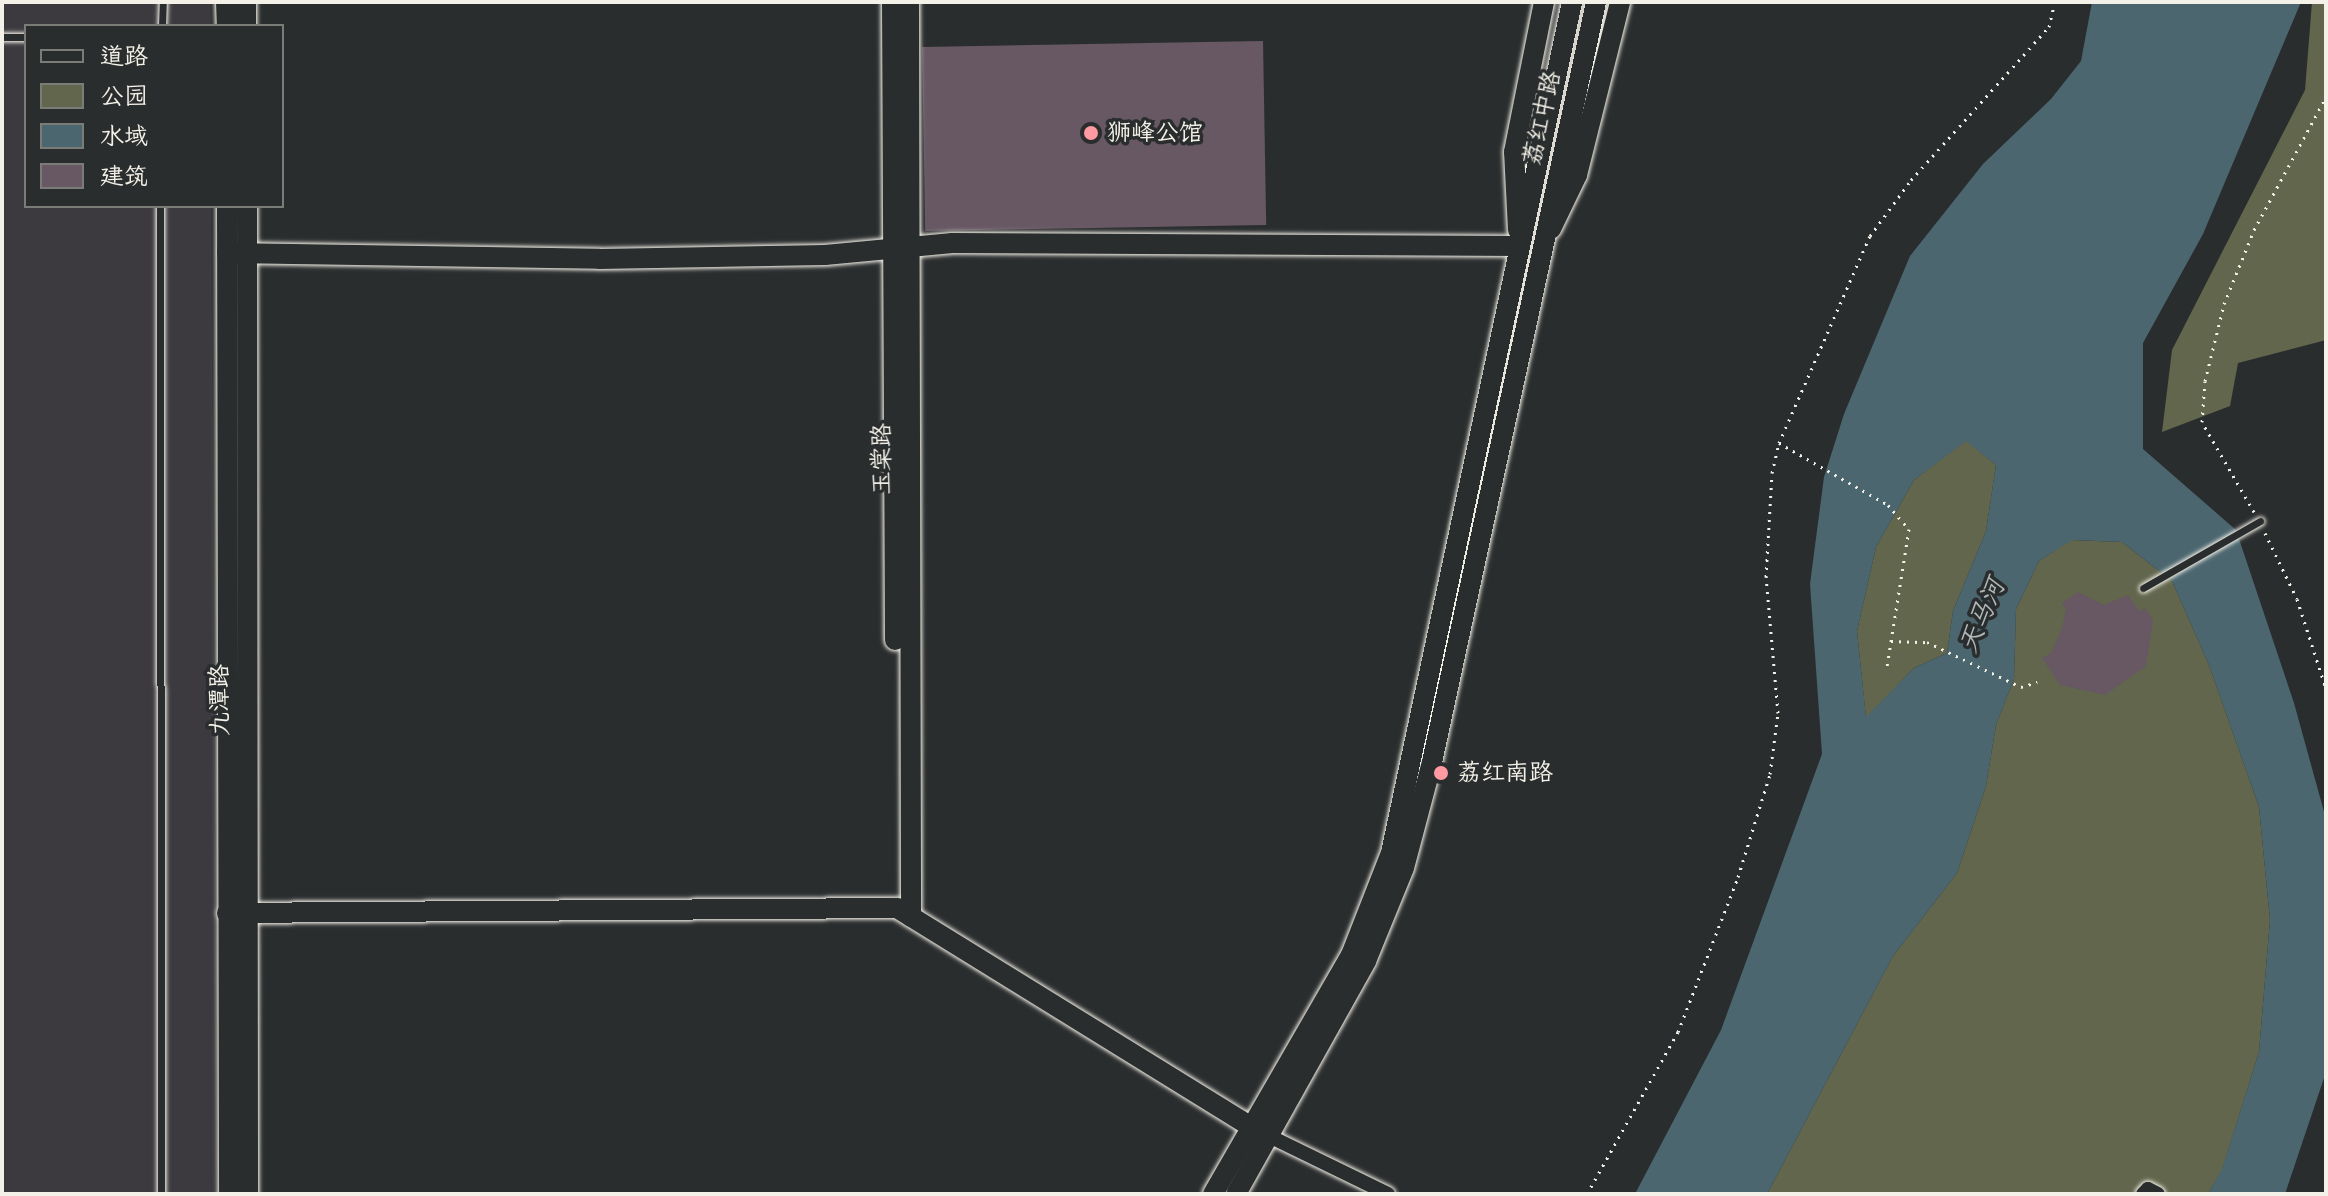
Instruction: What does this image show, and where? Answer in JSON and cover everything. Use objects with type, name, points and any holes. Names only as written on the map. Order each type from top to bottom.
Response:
[{"type":"street","points":[[226,2],[227,24]]},
{"type":"street","points":[[246,2],[246,24]]},
{"type":"street","name":"玉棠路","points":[[892,2],[900,248],[904,912]]},
{"type":"street","name":"玉棠路","points":[[900,248],[909,2]]},
{"type":"street","points":[[1530,246],[1513,200],[1514,152],[1544,2]]},
{"type":"street","name":"荔红中路","points":[[1530,246],[1572,2]]},
{"type":"street","name":"荔红中路","points":[[1530,246],[1596,2]]},
{"type":"street","points":[[1236,1194],[1261,1132],[1351,955],[1391,853],[1530,246],[1577,175],[1620,2]]},
{"type":"street","name":"九潭路","points":[[227,208],[237,253]]},
{"type":"street","name":"九潭路","points":[[229,1194],[236,913],[237,253],[247,208]]},
{"type":"street","points":[[237,253],[693,259],[900,248],[1530,246]]},
{"type":"street","points":[[236,913],[904,912],[1261,1132],[1388,1194]]},
{"type":"street","name":"九潭路","points":[[236,913],[248,1194]]},
{"type":"street","points":[[1213,1194],[1261,1132]]},
{"type":"street","points":[[2143,1194],[2148,1189],[2158,1194]]},
{"type":"lane","points":[[162,24],[163,2]]},
{"type":"lane","points":[[2,37],[24,37]]},
{"type":"lane","points":[[160,208],[161,1194]]},
{"type":"lane","points":[[2143,588],[2162,573],[2260,521]]},
{"type":"path","points":[[1587,1194],[1678,1032],[1738,877],[1770,774],[1778,713],[1766,577],[1772,473],[1779,443],[1870,236],[1911,180],[2049,27],[2055,2]]},
{"type":"path","points":[[2326,97],[2254,230],[2224,304],[2205,381],[2205,431],[2260,521],[2297,599],[2326,689]]},
{"type":"path","points":[[1779,443],[1888,505],[1909,529],[1887,666]]},
{"type":"path","points":[[1890,641],[1927,642],[2021,687],[2037,682]]},
{"type":"shaded area","points":[[2,2],[210,2],[211,24],[24,24],[24,208],[211,208],[217,1194],[2,1194]]},
{"type":"green space","points":[[2312,2],[2326,2],[2326,340],[2238,363],[2230,406],[2162,432],[2172,350],[2305,90]]},
{"type":"green space","points":[[1966,440],[1996,465],[1986,531],[1953,611],[1947,653],[1914,668],[1866,718],[1857,631],[1876,547],[1914,480]]},
{"type":"green space","points":[[2071,540],[2122,542],[2172,581],[2209,665],[2259,807],[2270,920],[2259,1052],[2222,1170],[2208,1194],[1767,1194],[1893,956],[1957,873],[1986,786],[1996,725],[2014,679],[2016,609],[2039,561]]},
{"type":"water","name":"天马河","points":[[2092,2],[2301,2],[2203,234],[2143,343],[2143,449],[2236,530],[2294,703],[2326,819],[2326,1072],[2285,1194],[2208,1194],[2222,1169],[2259,1052],[2270,920],[2259,807],[2209,665],[2172,581],[2122,542],[2072,540],[2039,561],[2016,609],[2014,679],[1996,725],[1986,786],[1957,873],[1893,956],[1767,1194],[1635,1194],[1721,1030],[1822,754],[1810,584],[1824,477],[1844,414],[1910,256],[1983,164],[2051,99],[2081,61]],"holes":[[[1966,441],[1996,465],[1986,531],[1953,611],[1947,653],[1914,668],[1866,717],[1857,631],[1876,547],[1914,480]]]},
{"type":"building","name":"狮峰公馆","points":[[1263,41],[1266,225],[925,231],[922,47]]},
{"type":"building","points":[[2078,592],[2104,605],[2128,595],[2139,611],[2145,608],[2153,620],[2146,666],[2105,695],[2060,685],[2042,658],[2051,653],[2062,628],[2066,609],[2062,603]]},
{"type":"place","name":"狮峰公馆","points":[[1091,133]]},
{"type":"place","name":"荔红南路","points":[[1441,773]]}]
